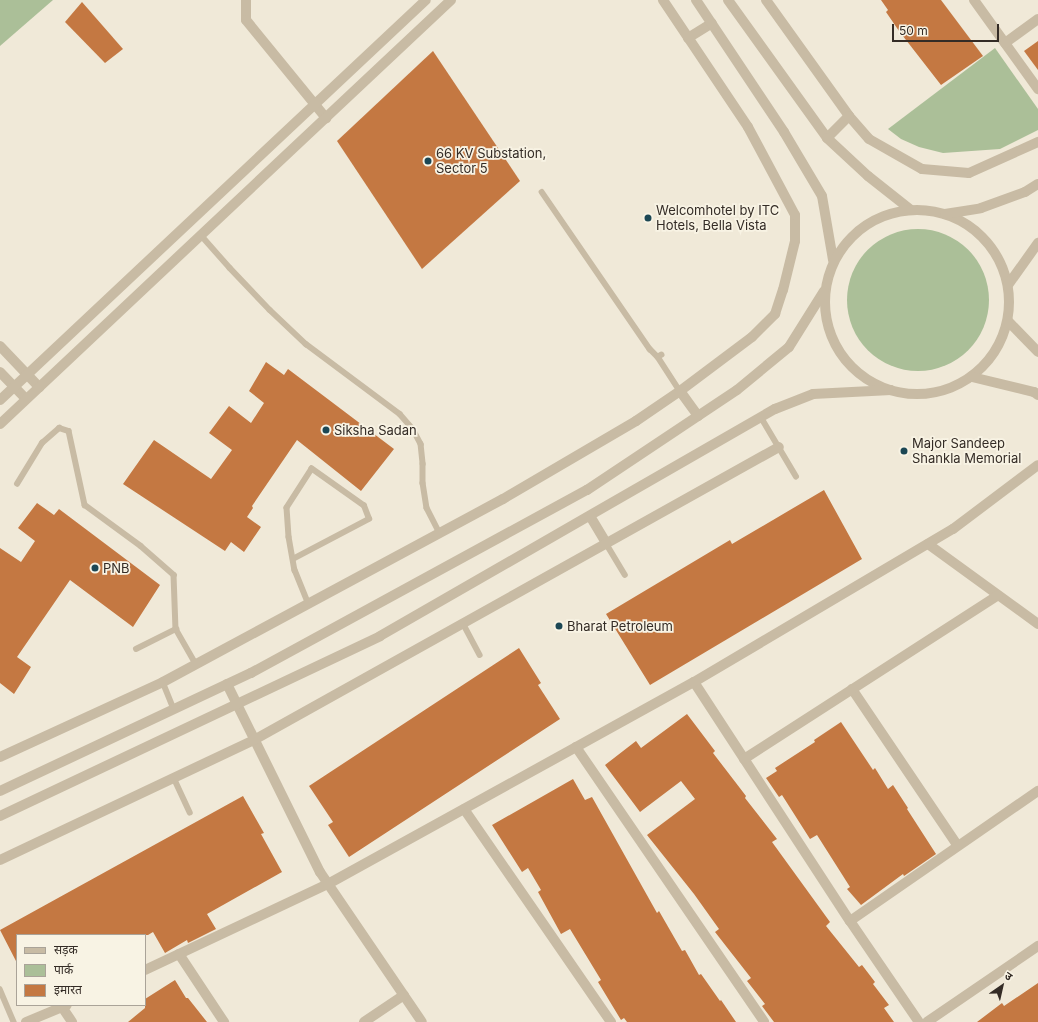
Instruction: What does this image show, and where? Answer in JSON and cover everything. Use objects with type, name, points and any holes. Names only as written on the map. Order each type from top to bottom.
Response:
[{"type":"street","points":[[246,0],[246,20],[326,118]]},
{"type":"street","points":[[0,400],[426,0]]},
{"type":"street","points":[[0,424],[451,0]]},
{"type":"street","points":[[0,757],[163,682],[503,499],[636,421],[680,391],[752,337],[775,314],[783,290],[795,241],[795,215],[773,171],[748,127],[663,0]]},
{"type":"street","points":[[696,0],[784,132],[822,196],[833,260]]},
{"type":"street","points":[[728,0],[827,138],[868,176],[911,210]]},
{"type":"street","points":[[766,0],[849,116],[869,139],[922,169],[969,173],[1038,142]]},
{"type":"street","points":[[974,0],[1038,89]]},
{"type":"street","points":[[1005,43],[1038,19]]},
{"type":"street","points":[[688,38],[712,23]]},
{"type":"street","points":[[827,138],[849,116]]},
{"type":"street","points":[[945,214],[981,208],[1025,192],[1038,184]]},
{"type":"street","points":[[0,791],[227,684],[587,490],[737,390],[789,347],[824,291],[833,260],[844,244],[860,228],[880,216],[911,210],[945,214],[962,221],[986,241],[995,252],[1008,285],[1008,321],[996,351],[986,365],[972,377],[950,389],[921,395],[899,394],[870,382],[844,360],[828,329],[824,291]]},
{"type":"street","points":[[1008,285],[1038,243]]},
{"type":"street","points":[[1008,321],[1038,352]]},
{"type":"street","points":[[0,346],[39,387]]},
{"type":"street","points":[[0,372],[26,399]]},
{"type":"street","points":[[972,377],[1034,392],[1038,395]]},
{"type":"street","points":[[0,816],[380,636],[774,409],[813,394],[891,390]]},
{"type":"street","points":[[680,391],[698,416]]},
{"type":"street","points":[[0,860],[254,740],[779,447]]},
{"type":"street","points":[[146,970],[328,884],[694,682],[953,529],[1038,465]]},
{"type":"street","points":[[590,516],[606,543]]},
{"type":"street","points":[[928,544],[1038,624]]},
{"type":"street","points":[[744,759],[998,595]]},
{"type":"street","points":[[694,682],[850,921],[919,1022]]},
{"type":"street","points":[[227,684],[320,872],[422,1022]]},
{"type":"street","points":[[852,689],[958,846]]},
{"type":"street","points":[[576,747],[764,1022]]},
{"type":"street","points":[[850,921],[1038,791]]},
{"type":"street","points":[[464,809],[611,1022]]},
{"type":"street","points":[[926,1022],[1038,946]]},
{"type":"street","points":[[179,954],[224,1022]]},
{"type":"street","points":[[364,1022],[404,994]]},
{"type":"street","points":[[26,1022],[64,1006],[72,1022]]},
{"type":"lane","points":[[542,192],[650,349],[660,356],[680,391]]},
{"type":"lane","points":[[202,235],[230,268],[270,310],[306,344],[400,414],[413,429],[420,444],[423,464],[423,483],[427,508],[440,534]]},
{"type":"lane","points":[[761,417],[796,476]]},
{"type":"lane","points":[[17,484],[42,443],[59,428],[69,431],[85,504],[140,546],[174,575],[176,629],[196,664]]},
{"type":"lane","points":[[293,559],[370,518],[364,506],[312,469],[287,508],[293,559],[295,570],[309,604]]},
{"type":"lane","points":[[606,543],[625,575]]},
{"type":"lane","points":[[463,623],[480,655]]},
{"type":"lane","points":[[136,649],[176,629]]},
{"type":"lane","points":[[163,682],[174,709]]},
{"type":"lane","points":[[174,778],[190,812]]},
{"type":"lane","points":[[0,989],[14,1022]]},
{"type":"green space","points":[[0,0],[53,0],[0,46]]},
{"type":"green space","points":[[995,48],[1038,109],[1038,130],[1000,149],[943,153],[919,147],[901,139],[888,129]]},
{"type":"green space","points":[[918,229],[939,232],[963,245],[973,255],[986,279],[989,300],[986,321],[973,345],[963,355],[939,368],[918,371],[897,368],[873,355],[863,345],[850,321],[847,300],[850,279],[863,255],[873,245],[897,232]]},
{"type":"building","points":[[881,0],[941,0],[983,56],[941,85],[899,31],[886,12],[888,10]]},
{"type":"building","points":[[82,2],[123,49],[105,63],[65,22]]},
{"type":"building","points":[[1038,41],[1038,70],[1024,51]]},
{"type":"building","name":"66 KV Substation, Sector 5","points":[[433,51],[520,181],[422,269],[337,141]]},
{"type":"building","points":[[266,362],[284,375],[288,369],[394,449],[361,491],[297,440],[252,506],[253,508],[247,517],[261,527],[244,552],[231,542],[225,551],[123,484],[154,440],[211,479],[232,450],[209,433],[229,406],[251,423],[264,403],[249,391]]},
{"type":"building","points":[[824,490],[862,559],[650,685],[606,614],[730,540],[732,544]]},
{"type":"building","points":[[37,503],[54,515],[59,509],[160,585],[133,627],[70,580],[17,657],[31,667],[14,694],[0,683],[0,548],[21,562],[35,541],[18,528]]},
{"type":"building","points":[[519,648],[541,683],[538,685],[560,719],[349,857],[328,825],[333,822],[309,786]]},
{"type":"building","points":[[687,714],[715,751],[713,753],[746,796],[745,798],[777,839],[772,842],[830,922],[826,926],[859,967],[862,965],[875,982],[873,984],[889,1005],[884,1008],[894,1022],[774,1022],[762,1006],[765,1004],[747,981],[751,978],[715,932],[719,929],[694,894],[647,835],[695,799],[681,781],[640,812],[605,765],[636,741],[641,748]]},
{"type":"building","points":[[841,722],[873,770],[875,768],[888,789],[893,785],[936,854],[904,876],[903,874],[861,905],[847,889],[850,887],[817,835],[810,839],[782,795],[779,797],[766,778],[777,771],[775,768],[815,742],[814,740]]},
{"type":"building","points":[[573,779],[585,800],[592,797],[657,913],[659,911],[682,951],[685,950],[699,975],[701,974],[736,1022],[627,1022],[624,1018],[621,1020],[598,982],[601,980],[570,929],[561,934],[538,892],[541,890],[528,868],[522,872],[492,825]]},
{"type":"building","points":[[243,796],[264,833],[261,834],[282,872],[207,914],[216,929],[188,943],[187,940],[165,953],[153,932],[148,935],[16,934],[16,961],[0,930]]},
{"type":"building","points":[[175,980],[186,998],[188,998],[207,1022],[128,1022],[145,1008],[146,998]]},
{"type":"building","points":[[1038,983],[1038,1022],[977,1022],[1002,1003],[1004,1006]]},
{"type":"place","name":"66 KV Substation, Sector 5","points":[[428,161]]},
{"type":"place","name":"Welcomhotel by ITC Hotels, Bella Vista","points":[[648,218]]},
{"type":"place","name":"Siksha Sadan","points":[[326,430]]},
{"type":"place","name":"Major Sandeep Shankla Memorial","points":[[904,451]]},
{"type":"place","name":"PNB","points":[[95,568]]},
{"type":"place","name":"Bharat Petroleum","points":[[559,626]]}]
